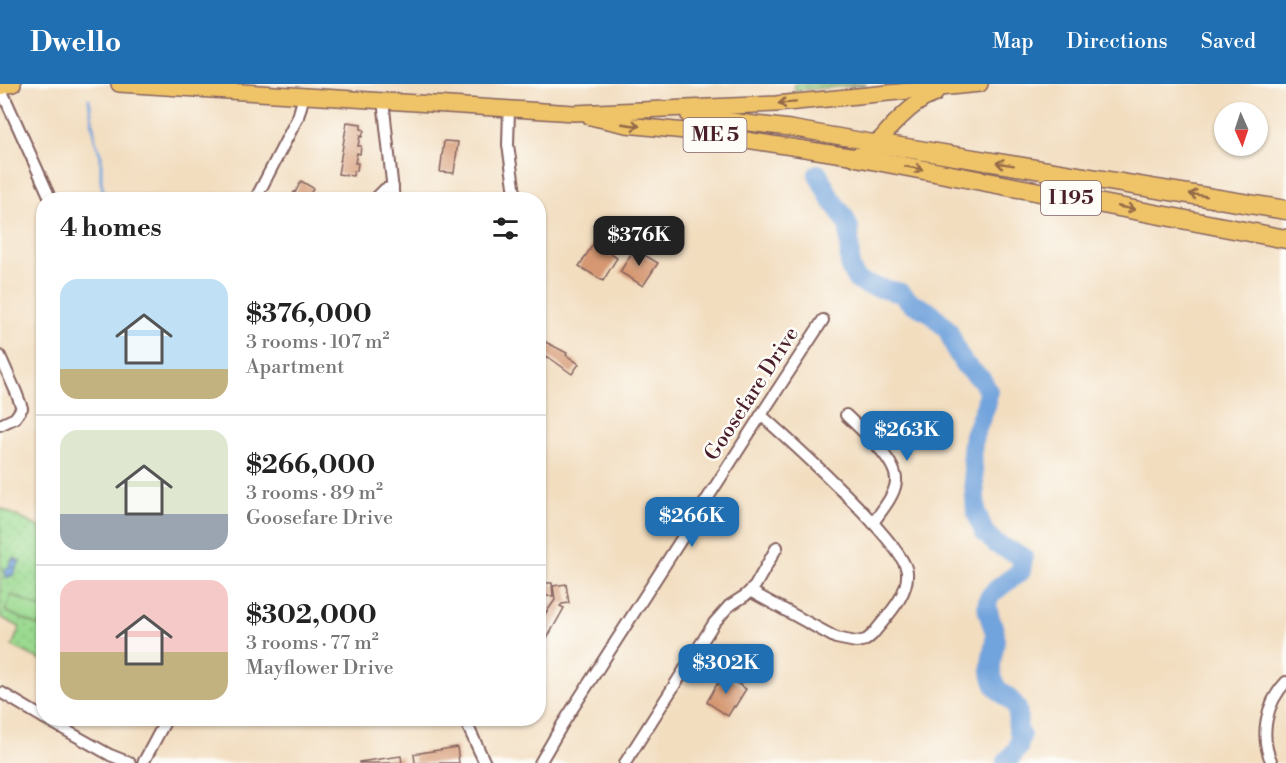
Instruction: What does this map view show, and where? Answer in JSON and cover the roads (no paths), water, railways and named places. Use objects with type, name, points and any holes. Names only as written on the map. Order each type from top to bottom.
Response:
[{"type":"highway","name":"I 195","points":[[876,143],[1286,210]]},
{"type":"highway","name":"I 195","points":[[856,157],[1286,239]]},
{"type":"main road","points":[[0,87],[13,84]]},
{"type":"main road","name":"ME 5","points":[[119,84],[574,113],[776,104],[980,84]]},
{"type":"main road","name":"ME 5","points":[[574,113],[626,125],[695,132],[856,157],[867,153],[896,121],[925,98],[949,88]]},
{"type":"main road","points":[[882,95],[891,104],[896,121]]},
{"type":"main road","points":[[627,110],[754,123],[876,143]]},
{"type":"street","points":[[0,87],[47,192]]},
{"type":"street","points":[[259,192],[301,112],[304,96]]},
{"type":"street","points":[[383,100],[393,192]]},
{"type":"street","points":[[509,109],[508,145],[515,192]]},
{"type":"street","points":[[382,192],[393,187]]},
{"type":"street","name":"Goosefare Drive","points":[[540,763],[562,725],[823,320]]},
{"type":"street","points":[[0,356],[22,408],[19,415],[0,425]]},
{"type":"street","points":[[750,591],[836,638],[856,642],[866,640],[872,635],[892,609],[902,594],[907,571],[897,550],[873,523],[788,438],[761,415]]},
{"type":"street","points":[[846,415],[890,461],[895,470],[896,482],[892,492],[873,523]]},
{"type":"street","points":[[625,763],[714,623],[729,606],[750,591],[761,578],[777,547]]},
{"type":"street","points":[[1272,763],[1266,743],[1266,720],[1274,698],[1286,682]]},
{"type":"street","points":[[2,693],[36,713]]},
{"type":"street","points":[[58,726],[110,755],[130,763]]},
{"type":"street","points":[[143,763],[163,726]]},
{"type":"street","points":[[468,726],[484,763]]},
{"type":"water","points":[[13,558],[20,561],[13,575],[6,578],[3,570],[8,568]]},
{"type":"waterway","points":[[89,99],[95,140],[101,156],[103,192]]},
{"type":"waterway","points":[[818,174],[849,228],[850,268],[857,280],[867,285],[901,293],[910,302],[931,313],[948,330],[964,364],[982,380],[988,391],[986,405],[974,435],[972,452],[976,512],[984,532],[996,544],[1023,557],[1021,571],[995,591],[987,603],[995,635],[991,665],[992,678],[997,688],[1013,702],[1017,709],[1021,736],[1018,748],[1006,763]]}]
